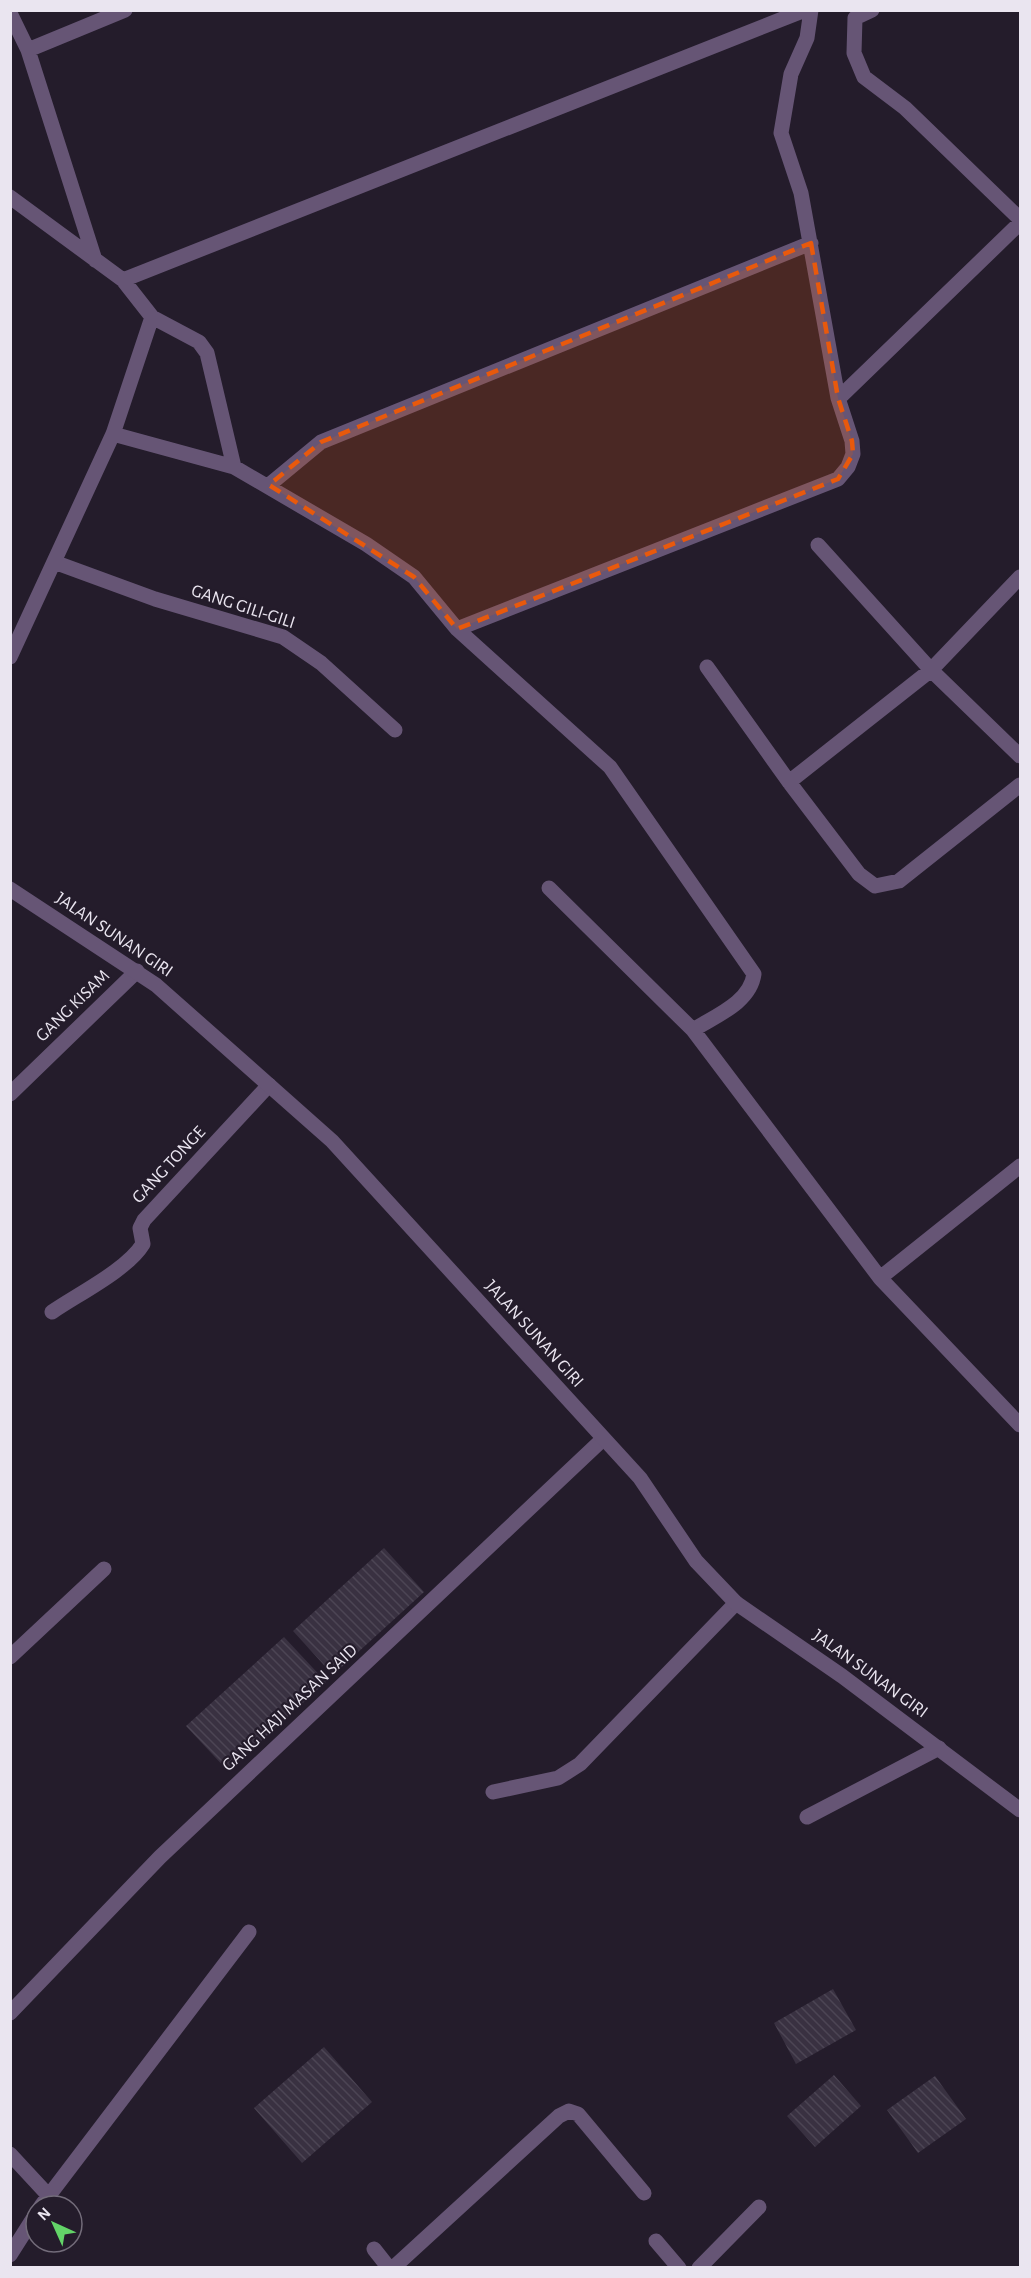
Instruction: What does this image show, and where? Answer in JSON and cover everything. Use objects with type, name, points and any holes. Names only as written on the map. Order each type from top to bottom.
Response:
[{"type":"street","points":[[28,50],[125,10]]},
{"type":"street","points":[[123,280],[805,10]]},
{"type":"street","points":[[457,629],[838,479],[848,467],[853,454],[852,441],[838,398],[801,193],[781,133],[791,74],[807,38],[811,10]]},
{"type":"street","points":[[872,10],[853,14],[854,53],[864,77],[905,108],[1020,219]]},
{"type":"street","points":[[10,13],[28,50],[95,260]]},
{"type":"street","points":[[10,197],[123,280],[152,317],[199,342],[207,353],[234,467]]},
{"type":"street","points":[[841,396],[1020,224]]},
{"type":"street","points":[[269,485],[321,442],[811,243]]},
{"type":"street","points":[[10,657],[113,434],[152,317]]},
{"type":"street","points":[[113,434],[234,467],[269,485],[366,544],[414,577],[457,629],[610,767],[754,974],[752,986],[744,997],[693,1030]]},
{"type":"street","points":[[818,545],[931,670],[1020,756]]},
{"type":"street","name":"GANG GILI-GILI","points":[[54,562],[155,599],[283,637],[321,663],[395,730]]},
{"type":"street","points":[[789,782],[931,670],[1020,577]]},
{"type":"street","points":[[707,667],[789,782],[859,874],[875,886],[899,881],[1020,785]]},
{"type":"street","points":[[549,888],[693,1030],[880,1278],[1020,1425]]},
{"type":"street","name":"JALAN SUNAN GIRI","points":[[10,889],[137,971],[332,1141],[640,1478],[696,1561],[736,1603],[939,1748],[1020,1810]]},
{"type":"street","name":"GANG KISAM","points":[[10,1094],[137,971]]},
{"type":"street","name":"GANG TONGE","points":[[52,1312],[100,1279],[110,1276],[139,1251],[143,1244],[140,1228],[144,1220],[269,1085]]},
{"type":"street","points":[[880,1278],[1020,1166]]},
{"type":"street","name":"GANG HAJI MASAN SAID","points":[[10,2013],[160,1857],[603,1439]]},
{"type":"street","points":[[10,1657],[104,1569]]},
{"type":"street","points":[[493,1792],[558,1778],[580,1764],[736,1603]]},
{"type":"street","points":[[807,1817],[939,1748]]},
{"type":"street","points":[[49,2194],[249,1932]]},
{"type":"street","points":[[374,2249],[391,2268],[559,2116],[569,2111],[578,2114],[644,2193]]},
{"type":"street","points":[[10,2154],[40,2194]]},
{"type":"street","points":[[699,2268],[759,2207]]},
{"type":"street","points":[[10,2255],[24,2233]]},
{"type":"street","points":[[656,2241],[679,2268]]},
{"type":"highlighted area","points":[[811,243],[838,398],[852,441],[853,454],[838,479],[457,629],[414,577],[269,485],[321,442]]},
{"type":"building","points":[[384,1548],[424,1592],[333,1675],[293,1631]]},
{"type":"building","points":[[284,1637],[326,1682],[228,1771],[186,1726]]},
{"type":"building","points":[[833,1989],[856,2030],[796,2064],[774,2023]]},
{"type":"building","points":[[324,2047],[372,2102],[302,2163],[254,2108]]},
{"type":"building","points":[[834,2075],[861,2106],[815,2147],[787,2116]]},
{"type":"building","points":[[935,2076],[966,2119],[918,2153],[887,2110]]}]
